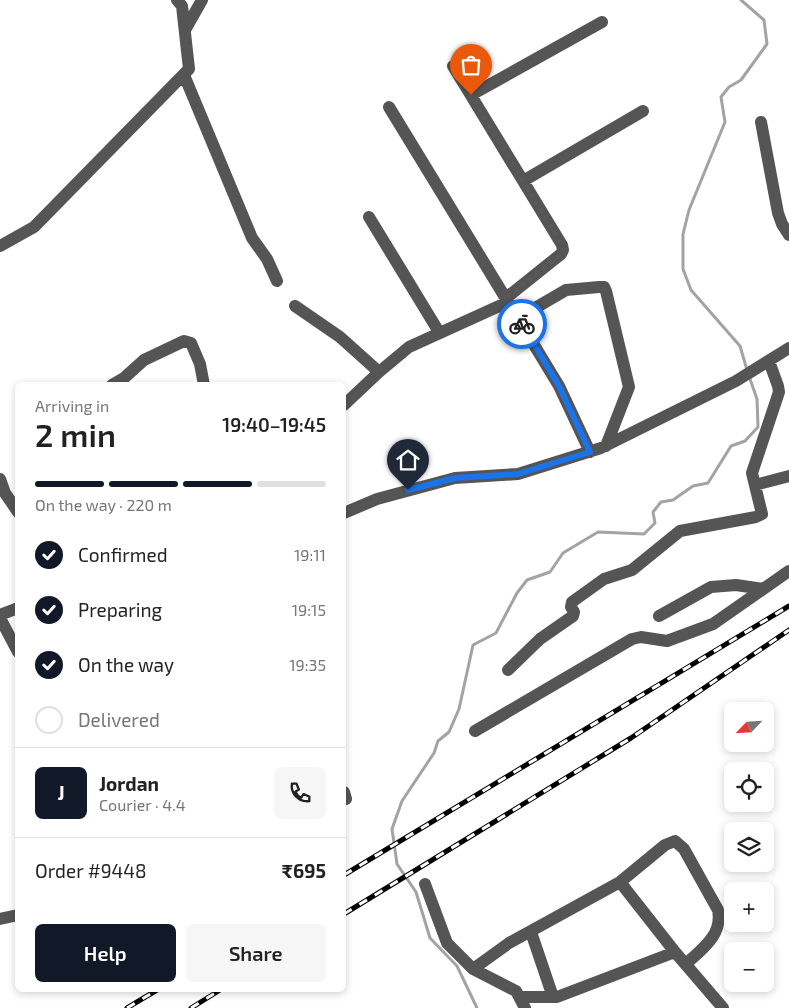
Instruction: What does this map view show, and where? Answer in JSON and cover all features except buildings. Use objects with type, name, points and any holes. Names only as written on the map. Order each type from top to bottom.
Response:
[{"type":"street","points":[[0,246],[34,227],[189,69],[182,6],[178,0]]},
{"type":"street","points":[[185,30],[202,0]]},
{"type":"street","points":[[471,95],[602,22]]},
{"type":"street","points":[[346,403],[409,347],[507,300],[561,254],[563,250],[562,245],[453,66]]},
{"type":"street","points":[[184,75],[252,238],[267,259],[277,281]]},
{"type":"street","points":[[389,107],[559,386],[590,452]]},
{"type":"street","points":[[523,181],[643,112]]},
{"type":"street","points":[[761,122],[778,214],[789,235]]},
{"type":"street","points":[[369,217],[439,332]]},
{"type":"street","points":[[518,318],[566,290],[604,288],[629,387],[606,446]]},
{"type":"street","points":[[295,306],[340,337],[379,372]]},
{"type":"street","points":[[117,382],[144,360],[184,341],[191,343],[200,364],[203,382]]},
{"type":"street","points":[[346,513],[377,499],[455,478],[518,474],[590,452],[606,446],[736,381],[789,348]]},
{"type":"street","points":[[508,670],[540,640],[573,616],[572,602],[604,578],[632,570],[680,530],[760,516],[762,511],[752,477],[753,468],[779,389],[768,362]]},
{"type":"street","points":[[755,485],[789,476]]},
{"type":"street","points":[[0,479],[5,493],[15,508]]},
{"type":"street","points":[[475,731],[632,639],[641,637],[662,641],[670,640],[718,621],[789,571]]},
{"type":"street","points":[[660,616],[711,587],[736,585],[763,589]]},
{"type":"street","points":[[15,610],[0,617],[15,646]]},
{"type":"street","points":[[473,969],[498,950],[620,882],[669,841],[681,844],[718,910],[720,920],[713,938],[686,964]]},
{"type":"street","points":[[620,882],[722,1008]]},
{"type":"street","points":[[425,884],[447,943],[473,969],[516,991],[523,1003],[553,997],[675,952]]},
{"type":"street","points":[[0,919],[15,916]]},
{"type":"street","points":[[531,932],[553,997]]},
{"type":"waterway","points":[[741,0],[764,20],[767,44],[741,80],[729,87],[721,97],[725,122],[689,210],[683,234],[683,269],[691,290],[740,346],[747,370]]},
{"type":"waterway","points":[[477,1008],[457,966],[430,938],[416,892],[397,864],[392,829],[402,801],[434,753],[438,741],[449,732],[459,709],[473,645],[496,633],[517,593],[527,580],[550,572],[563,553],[598,532],[644,534],[655,523],[653,512],[661,502],[673,500],[693,486],[708,483],[731,446],[745,441],[758,427],[757,399],[749,376]]},
{"type":"railway","points":[[346,874],[789,606]]},
{"type":"railway","points":[[346,913],[631,738],[789,630]]},
{"type":"railway","points":[[127,1008],[154,992]]},
{"type":"railway","points":[[191,1008],[217,992]]},
{"type":"way so far","points":[[471,95],[562,245],[563,250],[561,254],[506,298],[522,324]]},
{"type":"route","points":[[408,490],[455,478],[518,474],[590,452],[559,386],[522,324]]}]
